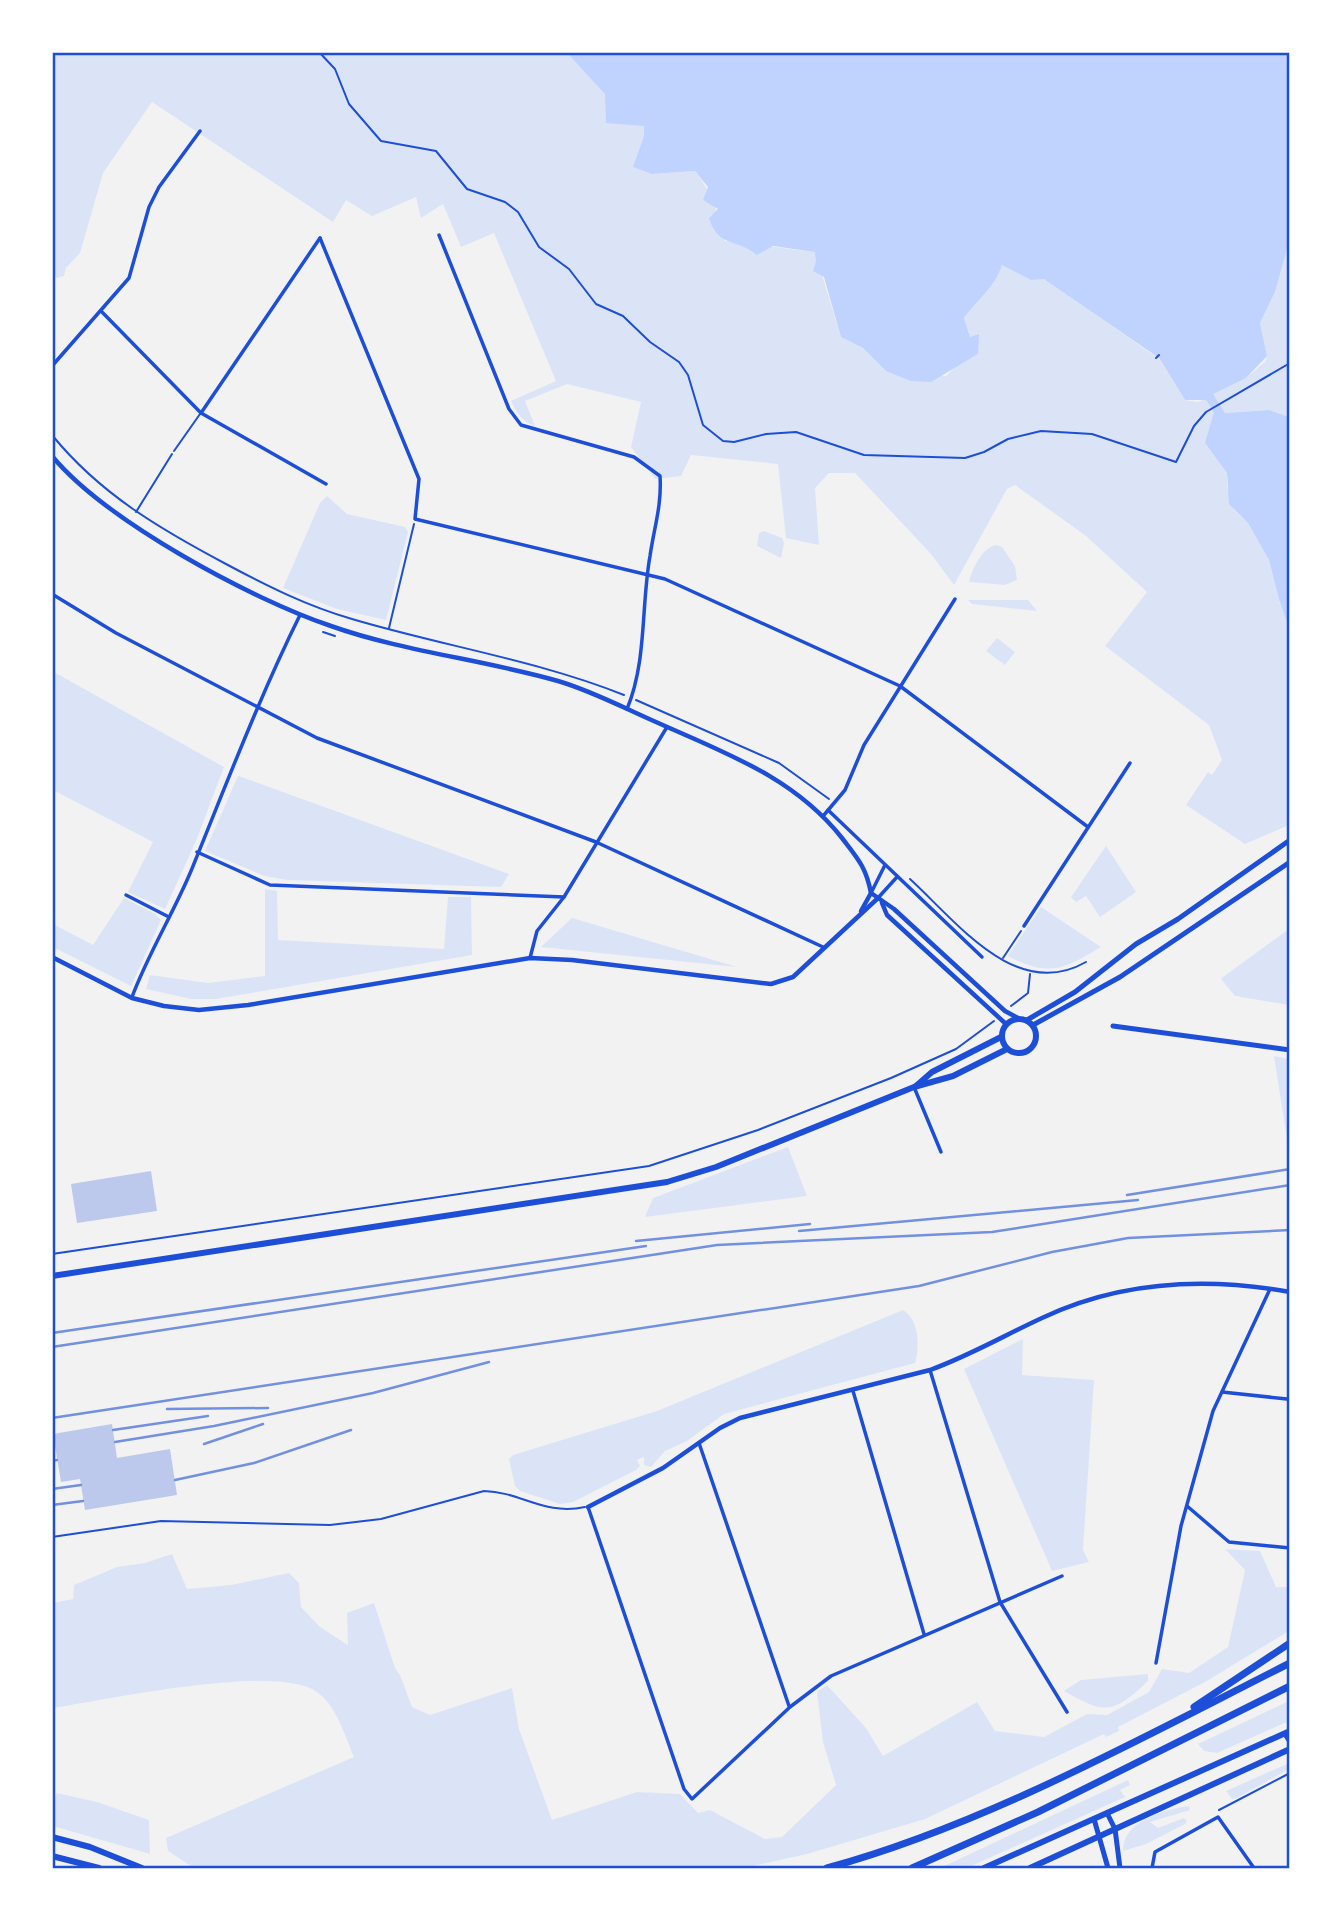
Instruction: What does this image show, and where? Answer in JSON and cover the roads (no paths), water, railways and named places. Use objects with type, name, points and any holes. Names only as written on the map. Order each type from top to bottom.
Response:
[{"type":"highway","points":[[1173,1721],[1290,1643]]},
{"type":"highway","points":[[827,1868],[911,1842],[992,1808],[1290,1663]]},
{"type":"highway","points":[[912,1868],[1038,1812],[1290,1686]]},
{"type":"main road","points":[[1027,1020],[1075,992],[1136,944],[1178,919],[1290,840]]},
{"type":"main road","points":[[1033,1025],[1120,978],[1290,862]]},
{"type":"main road","points":[[915,1087],[932,1072],[1001,1037],[1006,1024],[1018,1018],[1033,1025],[1036,1038],[1030,1049],[1018,1053],[1007,1049],[1001,1037]]},
{"type":"main road","points":[[1113,1026],[1290,1049]]},
{"type":"main road","points":[[52,1276],[667,1182],[716,1167],[915,1087],[953,1076],[1007,1049]]},
{"type":"main road","points":[[984,1868],[1287,1732]]},
{"type":"main road","points":[[1030,1868],[1290,1749]]},
{"type":"main road","points":[[1107,1813],[1115,1829],[1120,1868]]},
{"type":"main road","points":[[1094,1819],[1108,1868]]},
{"type":"main road","points":[[52,1838],[90,1847],[142,1868]]},
{"type":"main road","points":[[52,1856],[99,1868]]},
{"type":"street","points":[[52,366],[129,278],[149,207],[159,187],[200,131]]},
{"type":"street","points":[[439,235],[509,409],[521,425],[634,457],[660,476],[662,503],[647,575],[639,666],[627,709]]},
{"type":"street","points":[[201,413],[320,237],[419,479],[415,519],[665,579],[900,686],[1088,827]]},
{"type":"street","points":[[101,312],[201,413],[326,484]]},
{"type":"street","points":[[52,456],[85,488],[130,522],[221,576],[300,615],[334,628],[561,682],[759,769],[826,812],[982,957]]},
{"type":"street","points":[[52,594],[116,633],[258,709],[345,750],[596,842],[823,947]]},
{"type":"street","points":[[826,812],[845,790],[864,745],[955,599]]},
{"type":"street","points":[[132,998],[300,615]]},
{"type":"street","points":[[530,958],[537,931],[564,897],[667,727]]},
{"type":"street","points":[[1024,926],[1130,763]]},
{"type":"street","points":[[826,812],[867,869],[871,893],[887,915],[1006,1024]]},
{"type":"street","points":[[197,852],[270,885],[564,897]]},
{"type":"street","points":[[855,920],[886,865]]},
{"type":"street","points":[[52,957],[132,998],[181,1009],[216,1009],[530,958],[572,960],[771,984],[793,977],[823,947],[879,901],[898,877]]},
{"type":"street","points":[[127,895],[167,916]]},
{"type":"street","points":[[879,901],[894,909],[1005,1012],[1018,1018]]},
{"type":"street","points":[[915,1087],[941,1152]]},
{"type":"street","points":[[1062,1576],[831,1676],[790,1706],[701,1794],[692,1799],[684,1789],[588,1507],[663,1468],[740,1418],[930,1370],[955,1361],[1043,1317],[1093,1298],[1178,1283],[1290,1292]]},
{"type":"street","points":[[1156,1663],[1187,1506],[1213,1411],[1271,1289]]},
{"type":"street","points":[[930,1370],[1000,1602],[1067,1712]]},
{"type":"street","points":[[853,1391],[924,1635]]},
{"type":"street","points":[[1222,1392],[1287,1399]]},
{"type":"street","points":[[699,1443],[790,1706]]},
{"type":"street","points":[[1187,1506],[1229,1542],[1290,1548]]},
{"type":"street","points":[[1287,1732],[1290,1743]]},
{"type":"street","points":[[1152,1868],[1153,1855],[1158,1849],[1218,1817],[1254,1868]]},
{"type":"lane","points":[[174,451],[201,413]]},
{"type":"lane","points":[[52,1537],[161,1521],[330,1525],[381,1518],[484,1491],[499,1491],[550,1509],[588,1507]]},
{"type":"water","points":[[567,53],[1289,53],[1289,242],[1275,292],[1260,323],[1267,356],[1246,378],[1213,394],[1225,413],[1269,410],[1289,417],[1289,628],[1269,560],[1248,523],[1229,504],[1227,473],[1205,443],[1214,412],[1206,400],[1185,400],[1159,358],[1044,279],[1031,280],[1002,265],[991,286],[964,318],[970,337],[979,334],[978,354],[931,382],[911,381],[886,371],[863,348],[841,337],[824,277],[813,271],[815,252],[773,246],[757,255],[717,234],[709,218],[718,209],[703,200],[708,187],[695,171],[652,174],[633,167],[644,136],[644,126],[606,123],[605,94]]},
{"type":"railway","points":[[1127,1195],[1290,1169]]},
{"type":"railway","points":[[52,1347],[717,1245],[992,1232],[1290,1185]]},
{"type":"railway","points":[[799,1231],[1138,1200]]},
{"type":"railway","points":[[636,1241],[810,1224]]},
{"type":"railway","points":[[52,1418],[919,1286],[1052,1252],[1128,1238],[1290,1230]]},
{"type":"railway","points":[[52,1333],[646,1246]]},
{"type":"railway","points":[[115,1442],[214,1426],[373,1393],[489,1362]]},
{"type":"railway","points":[[167,1409],[268,1408]]},
{"type":"railway","points":[[113,1430],[208,1416]]},
{"type":"railway","points":[[204,1444],[263,1424]]},
{"type":"railway","points":[[175,1480],[254,1463],[351,1430]]},
{"type":"railway","points":[[52,1461],[57,1460]]},
{"type":"railway","points":[[52,1489],[81,1485]]},
{"type":"railway","points":[[52,1505],[83,1501]]}]
